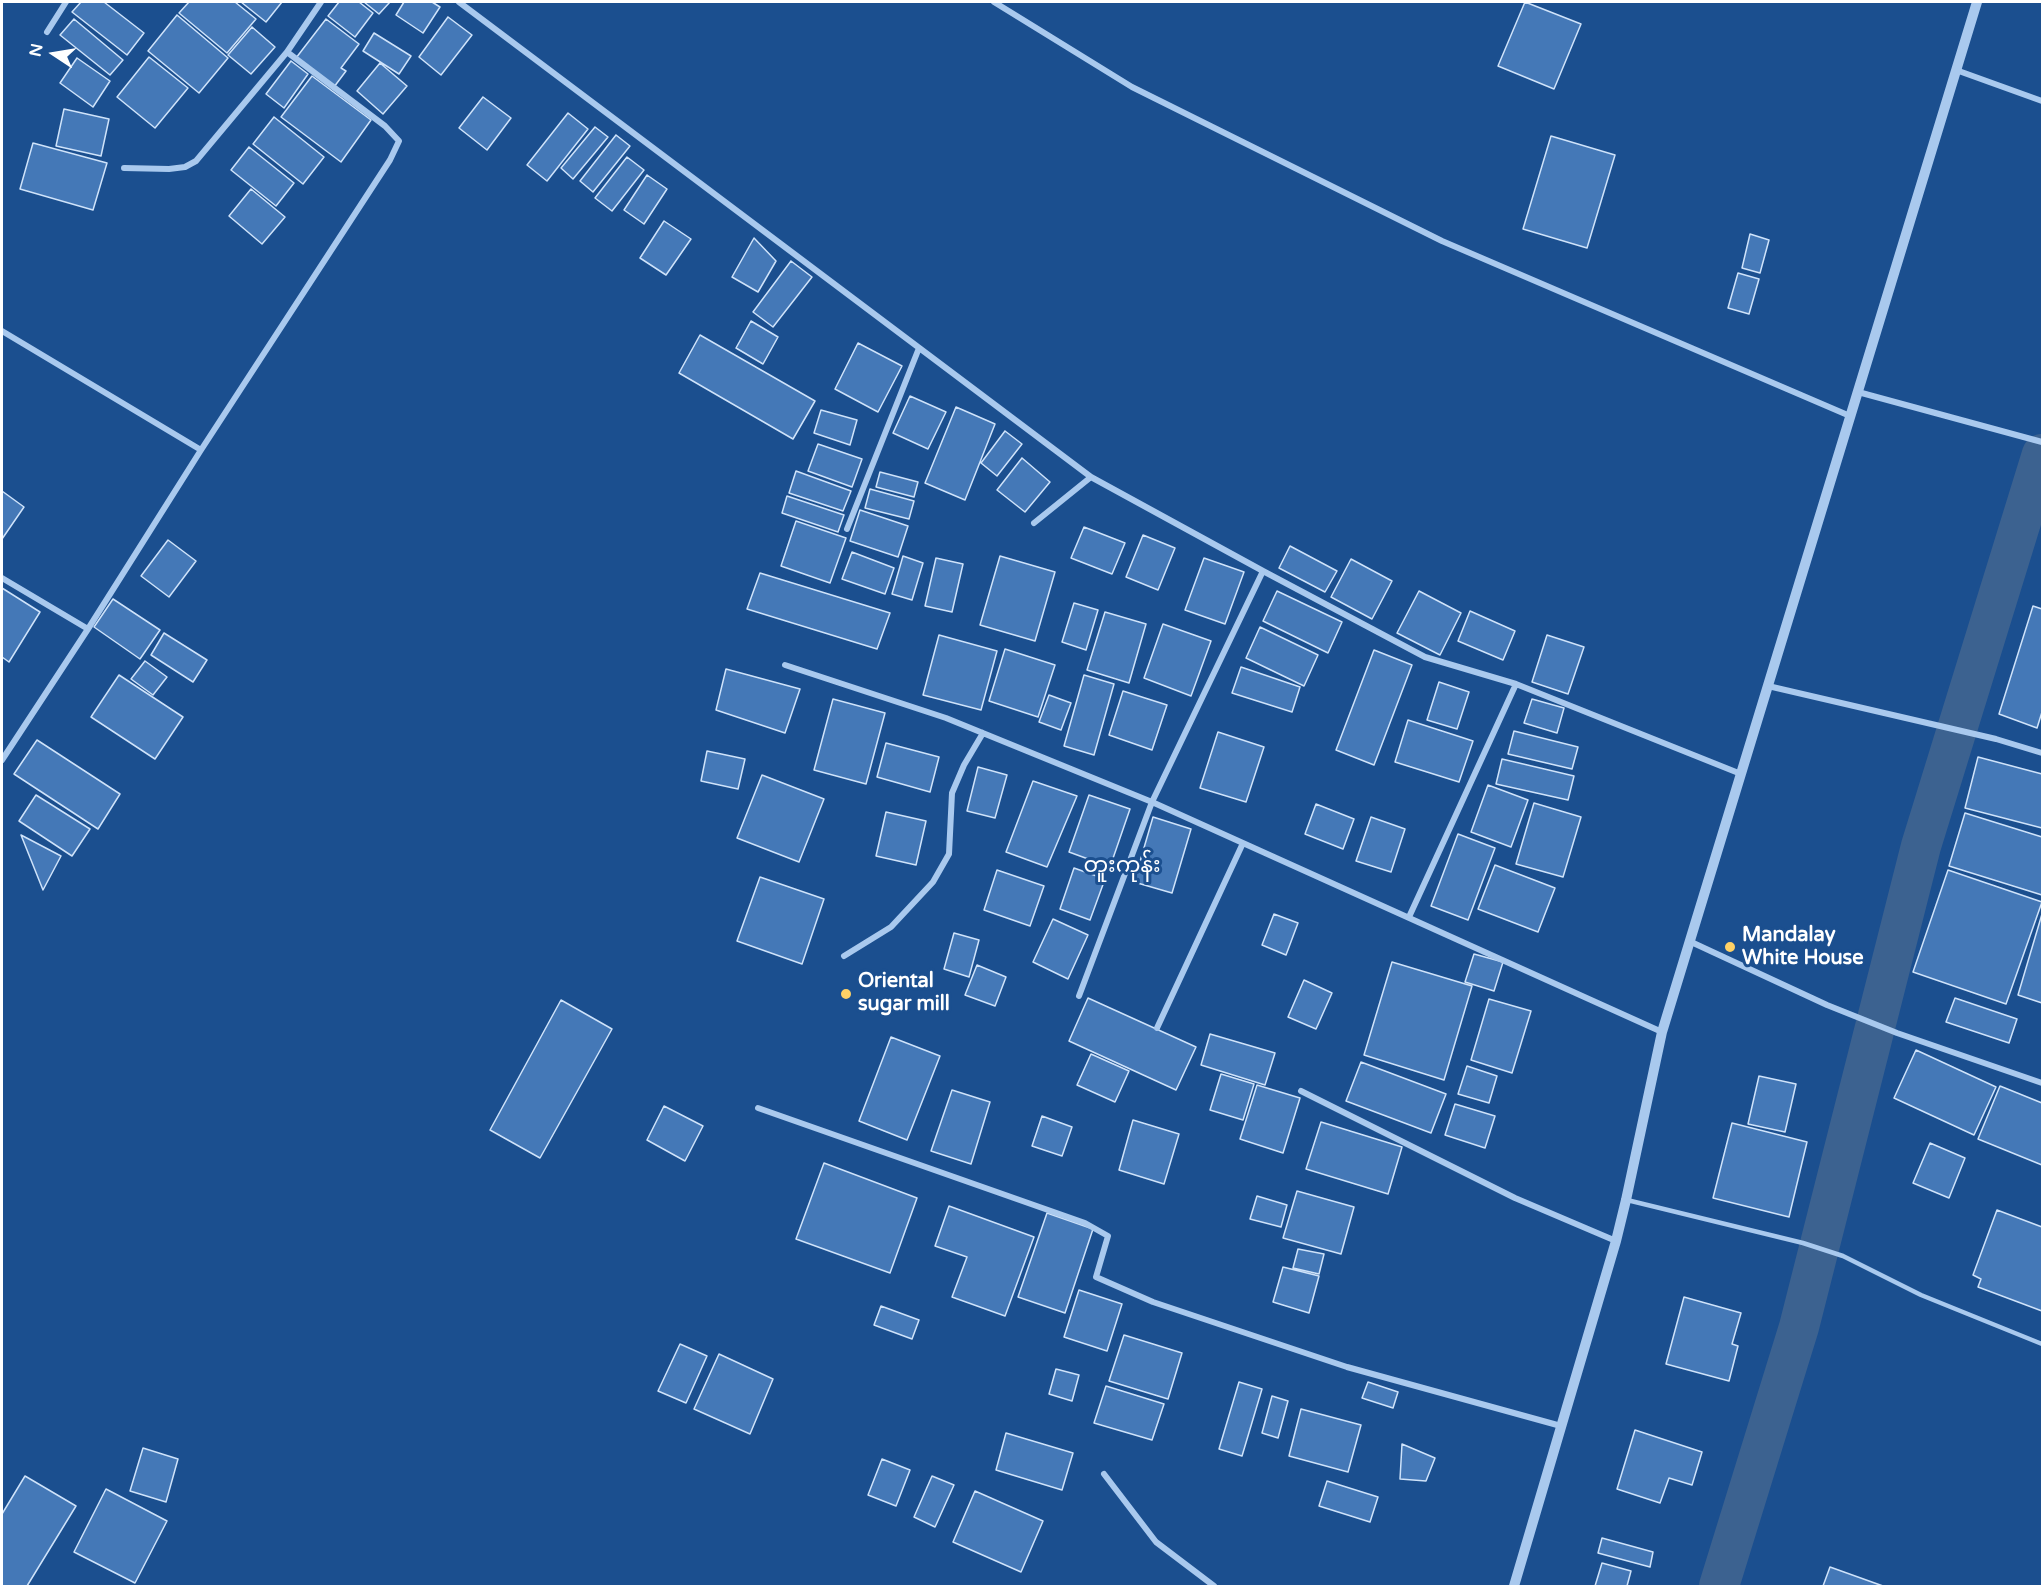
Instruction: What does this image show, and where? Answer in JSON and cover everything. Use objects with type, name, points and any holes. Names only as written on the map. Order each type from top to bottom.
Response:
[{"type":"street","points":[[47,32],[66,2]]},
{"type":"street","points":[[124,168],[169,169],[185,167],[196,161],[287,52],[321,2]]},
{"type":"street","points":[[459,2],[1091,477],[1425,657],[1516,684],[1741,774]]},
{"type":"street","points":[[994,2],[1132,87],[1442,241],[1850,416]]},
{"type":"street","points":[[1514,1587],[1616,1241],[1662,1032],[1977,2]]},
{"type":"street","points":[[2,760],[390,160],[399,141],[385,126],[287,52]]},
{"type":"street","points":[[1956,70],[2043,100]]},
{"type":"street","points":[[2,331],[201,450]]},
{"type":"street","points":[[847,529],[919,348]]},
{"type":"street","points":[[1858,392],[2043,442]]},
{"type":"street","points":[[1034,523],[1091,477]]},
{"type":"street","points":[[1079,996],[1152,802],[1263,571]]},
{"type":"street","points":[[2,578],[88,630]]},
{"type":"street","points":[[785,665],[946,718],[1152,802],[1662,1032]]},
{"type":"street","points":[[1409,917],[1516,684]]},
{"type":"street","points":[[1768,687],[1996,739],[2043,753]]},
{"type":"street","points":[[844,956],[891,927],[933,882],[949,854],[952,793],[964,765],[983,733]]},
{"type":"street","points":[[1157,1028],[1243,843]]},
{"type":"street","points":[[1689,941],[1827,1005],[1897,1033],[2043,1083]]},
{"type":"street","points":[[1301,1091],[1515,1198],[1616,1241]]},
{"type":"street","points":[[758,1108],[1085,1223],[1108,1236],[1096,1277],[1153,1302],[1347,1366],[1561,1426]]},
{"type":"street","points":[[1104,1474],[1156,1542],[1214,1587]]},
{"type":"lane","points":[[1626,1200],[1803,1243],[1843,1256],[1921,1295],[2043,1344]]},
{"type":"building","points":[[81,2],[104,2],[144,33],[127,55],[72,12]]},
{"type":"building","points":[[189,2],[235,2],[256,19],[227,53],[179,13]]},
{"type":"building","points":[[241,2],[282,2],[266,22]]},
{"type":"building","points":[[339,2],[359,2],[373,13],[355,37],[328,16]]},
{"type":"building","points":[[364,2],[390,2],[379,14]]},
{"type":"building","points":[[404,2],[432,2],[440,7],[423,33],[396,15]]},
{"type":"building","points":[[1525,2],[1581,24],[1554,89],[1498,66]]},
{"type":"building","points":[[177,15],[228,58],[199,93],[148,51]]},
{"type":"building","points":[[448,17],[472,35],[441,75],[419,57]]},
{"type":"building","points":[[74,19],[123,60],[110,75],[60,35]]},
{"type":"building","points":[[326,19],[359,44],[341,68],[346,71],[334,87],[296,58]]},
{"type":"building","points":[[252,27],[275,47],[251,74],[228,55]]},
{"type":"building","points":[[374,33],[411,56],[399,74],[363,51]]},
{"type":"building","points":[[149,57],[188,88],[155,128],[117,97]]},
{"type":"building","points":[[77,58],[110,81],[93,107],[60,83]]},
{"type":"building","points":[[291,61],[308,74],[284,108],[266,94]]},
{"type":"building","points":[[380,63],[407,86],[383,114],[357,91]]},
{"type":"building","points":[[312,76],[371,120],[341,162],[281,117]]},
{"type":"building","points":[[483,97],[511,118],[487,150],[459,128]]},
{"type":"building","points":[[64,109],[109,119],[101,156],[56,146]]},
{"type":"building","points":[[568,113],[588,129],[547,181],[527,165]]},
{"type":"building","points":[[274,117],[324,157],[303,184],[253,144]]},
{"type":"building","points":[[595,127],[608,137],[573,179],[561,168]]},
{"type":"building","points":[[616,135],[630,146],[593,192],[580,181]]},
{"type":"building","points":[[1551,136],[1615,155],[1587,248],[1523,229]]},
{"type":"building","points":[[33,143],[107,163],[93,210],[20,189]]},
{"type":"building","points":[[249,147],[294,183],[276,206],[231,170]]},
{"type":"building","points":[[627,157],[644,170],[612,211],[595,198]]},
{"type":"building","points":[[647,175],[667,189],[644,224],[624,210]]},
{"type":"building","points":[[251,189],[285,217],[262,244],[229,216]]},
{"type":"building","points":[[664,221],[691,239],[666,275],[640,258]]},
{"type":"building","points":[[1750,234],[1769,240],[1760,273],[1742,268]]},
{"type":"building","points":[[754,238],[776,261],[758,292],[732,277]]},
{"type":"building","points":[[791,261],[812,277],[773,327],[753,312]]},
{"type":"building","points":[[1738,273],[1759,279],[1749,314],[1728,308]]},
{"type":"building","points":[[751,321],[778,337],[763,364],[736,348]]},
{"type":"building","points":[[700,335],[815,401],[793,439],[679,373]]},
{"type":"building","points":[[858,343],[902,366],[878,412],[835,389]]},
{"type":"building","points":[[910,396],[946,412],[928,449],[893,433]]},
{"type":"building","points":[[956,407],[995,424],[965,500],[925,483]]},
{"type":"building","points":[[821,410],[857,420],[850,445],[814,433]]},
{"type":"building","points":[[1005,431],[1022,444],[997,476],[981,463]]},
{"type":"building","points":[[818,444],[862,459],[852,487],[808,471]]},
{"type":"building","points":[[1022,458],[1050,482],[1025,512],[997,490]]},
{"type":"building","points":[[796,471],[851,491],[843,511],[789,493]]},
{"type":"building","points":[[880,472],[918,482],[914,497],[876,487]]},
{"type":"building","points":[[870,489],[914,501],[909,519],[865,508]]},
{"type":"building","points":[[2,491],[24,507],[2,539]]},
{"type":"building","points":[[787,496],[844,515],[838,532],[782,513]]},
{"type":"building","points":[[860,510],[908,526],[898,557],[850,541]]},
{"type":"building","points":[[796,521],[846,538],[830,583],[781,566]]},
{"type":"building","points":[[1084,527],[1125,543],[1112,574],[1071,558]]},
{"type":"building","points":[[1143,535],[1175,548],[1158,590],[1126,577]]},
{"type":"building","points":[[168,540],[196,561],[169,597],[141,576]]},
{"type":"building","points":[[1290,546],[1337,571],[1325,592],[1279,568]]},
{"type":"building","points":[[852,552],[894,568],[885,594],[842,579]]},
{"type":"building","points":[[903,556],[923,563],[912,600],[892,594]]},
{"type":"building","points":[[1000,556],[1055,572],[1035,641],[980,625]]},
{"type":"building","points":[[936,558],[963,564],[952,612],[925,606]]},
{"type":"building","points":[[1204,558],[1244,572],[1225,624],[1185,610]]},
{"type":"building","points":[[1351,559],[1392,581],[1372,619],[1331,597]]},
{"type":"building","points":[[760,573],[890,613],[877,649],[747,609]]},
{"type":"building","points":[[2,588],[40,612],[9,662],[2,657]]},
{"type":"building","points":[[1277,591],[1342,622],[1328,653],[1263,621]]},
{"type":"building","points":[[1419,591],[1461,613],[1440,655],[1397,633]]},
{"type":"building","points":[[113,599],[160,630],[140,659],[94,627]]},
{"type":"building","points":[[1074,603],[1098,610],[1086,650],[1062,642]]},
{"type":"building","points":[[2033,606],[2042,609],[2042,712],[2037,728],[1999,714]]},
{"type":"building","points":[[1470,611],[1515,631],[1503,660],[1458,641]]},
{"type":"building","points":[[1105,612],[1146,624],[1129,683],[1087,670]]},
{"type":"building","points":[[1163,624],[1211,641],[1191,696],[1144,678]]},
{"type":"building","points":[[1260,627],[1318,655],[1304,686],[1246,658]]},
{"type":"building","points":[[164,633],[207,660],[193,682],[151,655]]},
{"type":"building","points":[[939,635],[997,651],[981,710],[923,695]]},
{"type":"building","points":[[1547,635],[1584,647],[1568,694],[1532,682]]},
{"type":"building","points":[[1005,649],[1055,665],[1038,717],[989,701]]},
{"type":"building","points":[[1374,650],[1412,665],[1374,765],[1336,750]]},
{"type":"building","points":[[145,661],[167,677],[153,695],[131,679]]},
{"type":"building","points":[[1241,667],[1300,687],[1292,712],[1232,693]]},
{"type":"building","points":[[726,669],[800,689],[785,733],[716,710]]},
{"type":"building","points":[[119,675],[183,717],[155,759],[91,717]]},
{"type":"building","points":[[1084,675],[1114,684],[1094,755],[1064,746]]},
{"type":"building","points":[[1439,682],[1469,692],[1457,729],[1427,720]]},
{"type":"building","points":[[1123,691],[1167,705],[1152,750],[1109,735]]},
{"type":"building","points":[[1049,695],[1071,703],[1061,730],[1039,722]]},
{"type":"building","points":[[833,699],[885,713],[866,784],[814,770]]},
{"type":"building","points":[[1532,699],[1564,708],[1557,733],[1524,723]]},
{"type":"building","points":[[1408,720],[1473,741],[1459,782],[1395,762]]},
{"type":"building","points":[[1514,731],[1578,747],[1572,769],[1508,754]]},
{"type":"building","points":[[1218,732],[1264,747],[1246,802],[1200,788]]},
{"type":"building","points":[[37,740],[120,794],[98,829],[14,774]]},
{"type":"building","points":[[886,743],[939,757],[930,792],[877,777]]},
{"type":"building","points":[[707,751],[745,759],[738,789],[701,781]]},
{"type":"building","points":[[1978,757],[2042,774],[2042,828],[1965,808]]},
{"type":"building","points":[[1502,759],[1574,776],[1568,800],[1496,784]]},
{"type":"building","points":[[978,767],[1007,775],[995,818],[967,811]]},
{"type":"building","points":[[762,775],[824,799],[799,862],[737,838]]},
{"type":"building","points":[[1033,781],[1077,796],[1047,867],[1006,852]]},
{"type":"building","points":[[1488,785],[1528,800],[1511,847],[1471,832]]},
{"type":"building","points":[[36,795],[90,829],[72,856],[19,821]]},
{"type":"building","points":[[1089,795],[1130,809],[1110,867],[1069,852]]},
{"type":"building","points":[[1534,803],[1581,817],[1563,877],[1516,864]]},
{"type":"building","points":[[1316,804],[1354,819],[1343,849],[1305,834]]},
{"type":"building","points":[[886,812],[926,821],[916,865],[876,856]]},
{"type":"building","points":[[1965,813],[2042,837],[2042,895],[1949,866]]},
{"type":"building","points":[[1153,817],[1191,829],[1172,893],[1134,882]]},
{"type":"building","points":[[1371,817],[1405,829],[1391,872],[1356,861]]},
{"type":"building","points":[[1458,834],[1495,848],[1468,920],[1431,906]]},
{"type":"building","points":[[21,835],[61,856],[43,890]]},
{"type":"building","points":[[1495,865],[1555,888],[1538,932],[1478,909]]},
{"type":"building","points":[[1074,868],[1105,879],[1090,920],[1060,909]]},
{"type":"building","points":[[997,870],[1044,886],[1030,926],[984,910]]},
{"type":"building","points":[[1948,870],[2042,902],[2006,1004],[1913,972]]},
{"type":"building","points":[[760,877],[824,899],[802,964],[737,941]]},
{"type":"building","points":[[1274,914],[1298,923],[1286,955],[1262,945]]},
{"type":"building","points":[[2042,914],[2042,1003],[2018,995]]},
{"type":"building","points":[[1053,919],[1088,935],[1068,979],[1033,962]]},
{"type":"building","points":[[954,933],[979,940],[969,977],[944,969]]},
{"type":"building","points":[[1474,954],[1503,962],[1494,991],[1465,982]]},
{"type":"building","points":[[1392,962],[1472,986],[1444,1080],[1364,1055]]},
{"type":"building","points":[[977,965],[1006,977],[995,1006],[965,995]]},
{"type":"building","points":[[1304,980],[1332,993],[1316,1029],[1288,1017]]},
{"type":"building","points":[[1088,998],[1196,1047],[1176,1090],[1069,1041]]},
{"type":"building","points":[[1955,998],[2017,1019],[2009,1043],[1946,1022]]},
{"type":"building","points":[[1489,999],[1531,1011],[1512,1073],[1471,1060]]},
{"type":"building","points":[[561,1000],[612,1029],[540,1158],[490,1130]]},
{"type":"building","points":[[1210,1034],[1275,1053],[1265,1085],[1201,1065]]},
{"type":"building","points":[[891,1037],[940,1056],[907,1140],[859,1121]]},
{"type":"building","points":[[1916,1050],[1996,1087],[1974,1135],[1894,1098]]},
{"type":"building","points":[[1091,1054],[1129,1071],[1115,1102],[1077,1085]]},
{"type":"building","points":[[1361,1062],[1446,1094],[1431,1133],[1346,1101]]},
{"type":"building","points":[[1467,1066],[1497,1076],[1489,1103],[1458,1094]]},
{"type":"building","points":[[1221,1074],[1254,1084],[1243,1120],[1210,1110]]},
{"type":"building","points":[[1759,1076],[1796,1084],[1785,1132],[1748,1124]]},
{"type":"building","points":[[1257,1085],[1300,1098],[1283,1153],[1240,1139]]},
{"type":"building","points":[[2000,1086],[2042,1103],[2042,1165],[1978,1139]]},
{"type":"building","points":[[952,1090],[990,1102],[971,1164],[931,1151]]},
{"type":"building","points":[[1455,1104],[1495,1116],[1485,1148],[1445,1135]]},
{"type":"building","points":[[664,1106],[703,1126],[685,1161],[647,1140]]},
{"type":"building","points":[[1042,1116],[1072,1127],[1062,1156],[1032,1146]]},
{"type":"building","points":[[1133,1120],[1179,1134],[1164,1184],[1119,1170]]},
{"type":"building","points":[[1321,1122],[1402,1147],[1388,1194],[1306,1169]]},
{"type":"building","points":[[1732,1123],[1807,1142],[1789,1217],[1713,1198]]},
{"type":"building","points":[[1930,1143],[1965,1158],[1949,1198],[1913,1183]]},
{"type":"building","points":[[824,1163],[917,1198],[890,1273],[796,1239]]},
{"type":"building","points":[[1297,1191],[1354,1207],[1341,1254],[1283,1238]]},
{"type":"building","points":[[1257,1196],[1287,1205],[1281,1227],[1250,1219]]},
{"type":"building","points":[[949,1206],[1034,1237],[1005,1316],[952,1297],[967,1257],[935,1246]]},
{"type":"building","points":[[1997,1210],[2042,1227],[2042,1311],[1978,1287],[1981,1279],[1973,1275]]},
{"type":"building","points":[[1047,1213],[1093,1229],[1065,1313],[1018,1297]]},
{"type":"building","points":[[1298,1249],[1324,1254],[1319,1274],[1293,1268]]},
{"type":"building","points":[[1283,1267],[1319,1276],[1309,1313],[1273,1302]]},
{"type":"building","points":[[1079,1290],[1122,1304],[1107,1351],[1064,1337]]},
{"type":"building","points":[[1684,1297],[1741,1313],[1732,1344],[1738,1346],[1729,1381],[1666,1364]]},
{"type":"building","points":[[881,1306],[919,1320],[912,1339],[874,1325]]},
{"type":"building","points":[[1124,1335],[1182,1353],[1168,1399],[1109,1381]]},
{"type":"building","points":[[680,1344],[707,1356],[686,1403],[658,1391]]},
{"type":"building","points":[[719,1354],[773,1379],[750,1434],[694,1409]]},
{"type":"building","points":[[1056,1369],[1079,1375],[1072,1401],[1049,1394]]},
{"type":"building","points":[[1239,1382],[1262,1389],[1242,1456],[1219,1449]]},
{"type":"building","points":[[1368,1382],[1398,1392],[1393,1408],[1362,1398]]},
{"type":"building","points":[[1106,1386],[1164,1404],[1152,1440],[1094,1423]]},
{"type":"building","points":[[1272,1396],[1288,1401],[1278,1438],[1262,1433]]},
{"type":"building","points":[[1301,1409],[1361,1425],[1348,1472],[1289,1456]]},
{"type":"building","points":[[1635,1430],[1702,1452],[1692,1485],[1669,1478],[1660,1503],[1617,1489]]},
{"type":"building","points":[[1006,1433],[1073,1453],[1062,1490],[996,1470]]},
{"type":"building","points":[[1402,1444],[1435,1458],[1426,1481],[1400,1479]]},
{"type":"building","points":[[143,1448],[178,1459],[166,1502],[130,1491]]},
{"type":"building","points":[[882,1459],[910,1470],[896,1506],[868,1495]]},
{"type":"building","points":[[25,1476],[76,1506],[27,1586],[2,1586],[2,1514]]},
{"type":"building","points":[[932,1476],[954,1485],[935,1527],[914,1517]]},
{"type":"building","points":[[1327,1481],[1378,1497],[1370,1522],[1319,1506]]},
{"type":"building","points":[[106,1489],[167,1521],[135,1583],[74,1552]]},
{"type":"building","points":[[975,1491],[1043,1521],[1021,1572],[953,1542]]},
{"type":"building","points":[[1602,1538],[1653,1552],[1650,1567],[1598,1553]]},
{"type":"building","points":[[1602,1563],[1631,1571],[1627,1586],[1595,1586]]},
{"type":"building","points":[[1830,1567],[1883,1586],[1823,1586]]},
{"type":"waterway","points":[[1719,1586],[1799,1327],[1921,846],[2042,454]]},
{"type":"place","name":"Mandalay White House","points":[[1730,947]]},
{"type":"place","name":"Oriental sugar mill","points":[[846,994]]},
{"type":"district","name":"တူးကုန်း","points":[[1122,866]]}]
